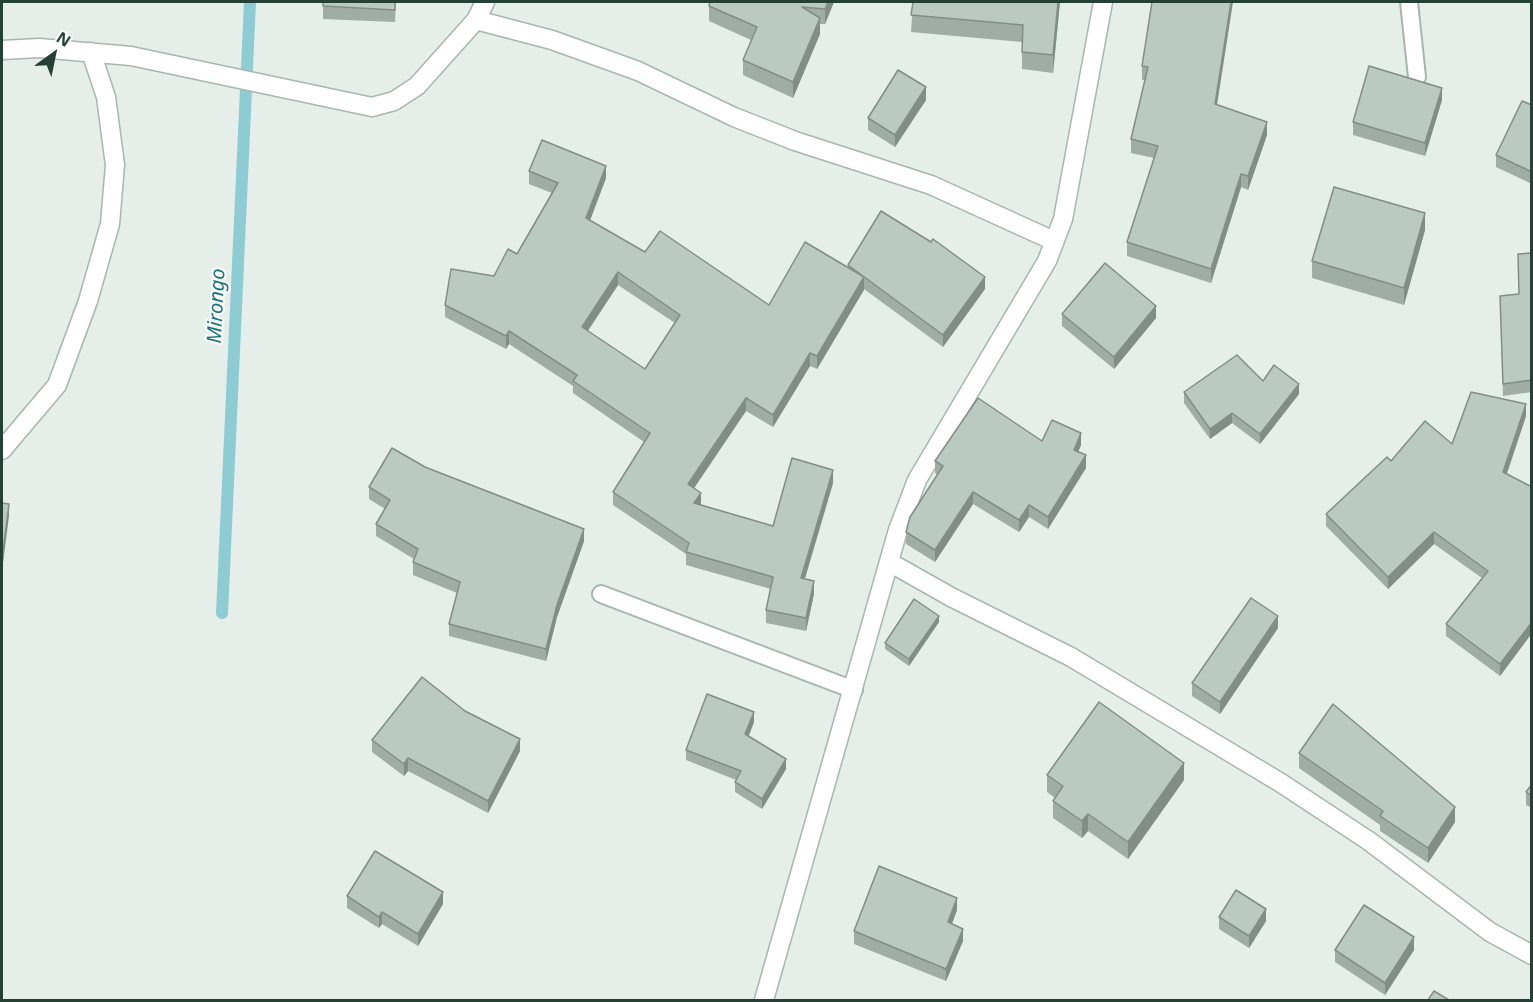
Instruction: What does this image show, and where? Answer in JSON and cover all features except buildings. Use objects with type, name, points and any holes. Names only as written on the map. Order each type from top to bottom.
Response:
[{"type":"street","points":[[2,50],[39,48],[131,56],[372,107],[394,101],[417,86],[476,20],[485,2]]},
{"type":"street","points":[[764,1000],[889,562],[917,480],[1047,261],[1063,219],[1103,2]]},
{"type":"street","points":[[476,20],[552,40],[638,71],[734,117],[795,141],[932,185],[1054,241]]},
{"type":"street","points":[[2,450],[57,385],[88,301],[110,224],[115,165],[106,97],[91,52]]},
{"type":"street","points":[[889,562],[951,597],[1071,657],[1281,783],[1369,841],[1490,932],[1532,955]]},
{"type":"lane","points":[[1409,2],[1417,77]]},
{"type":"lane","points":[[601,594],[854,690]]},
{"type":"waterway","name":"Mirongo","points":[[222,613],[250,2]]}]
